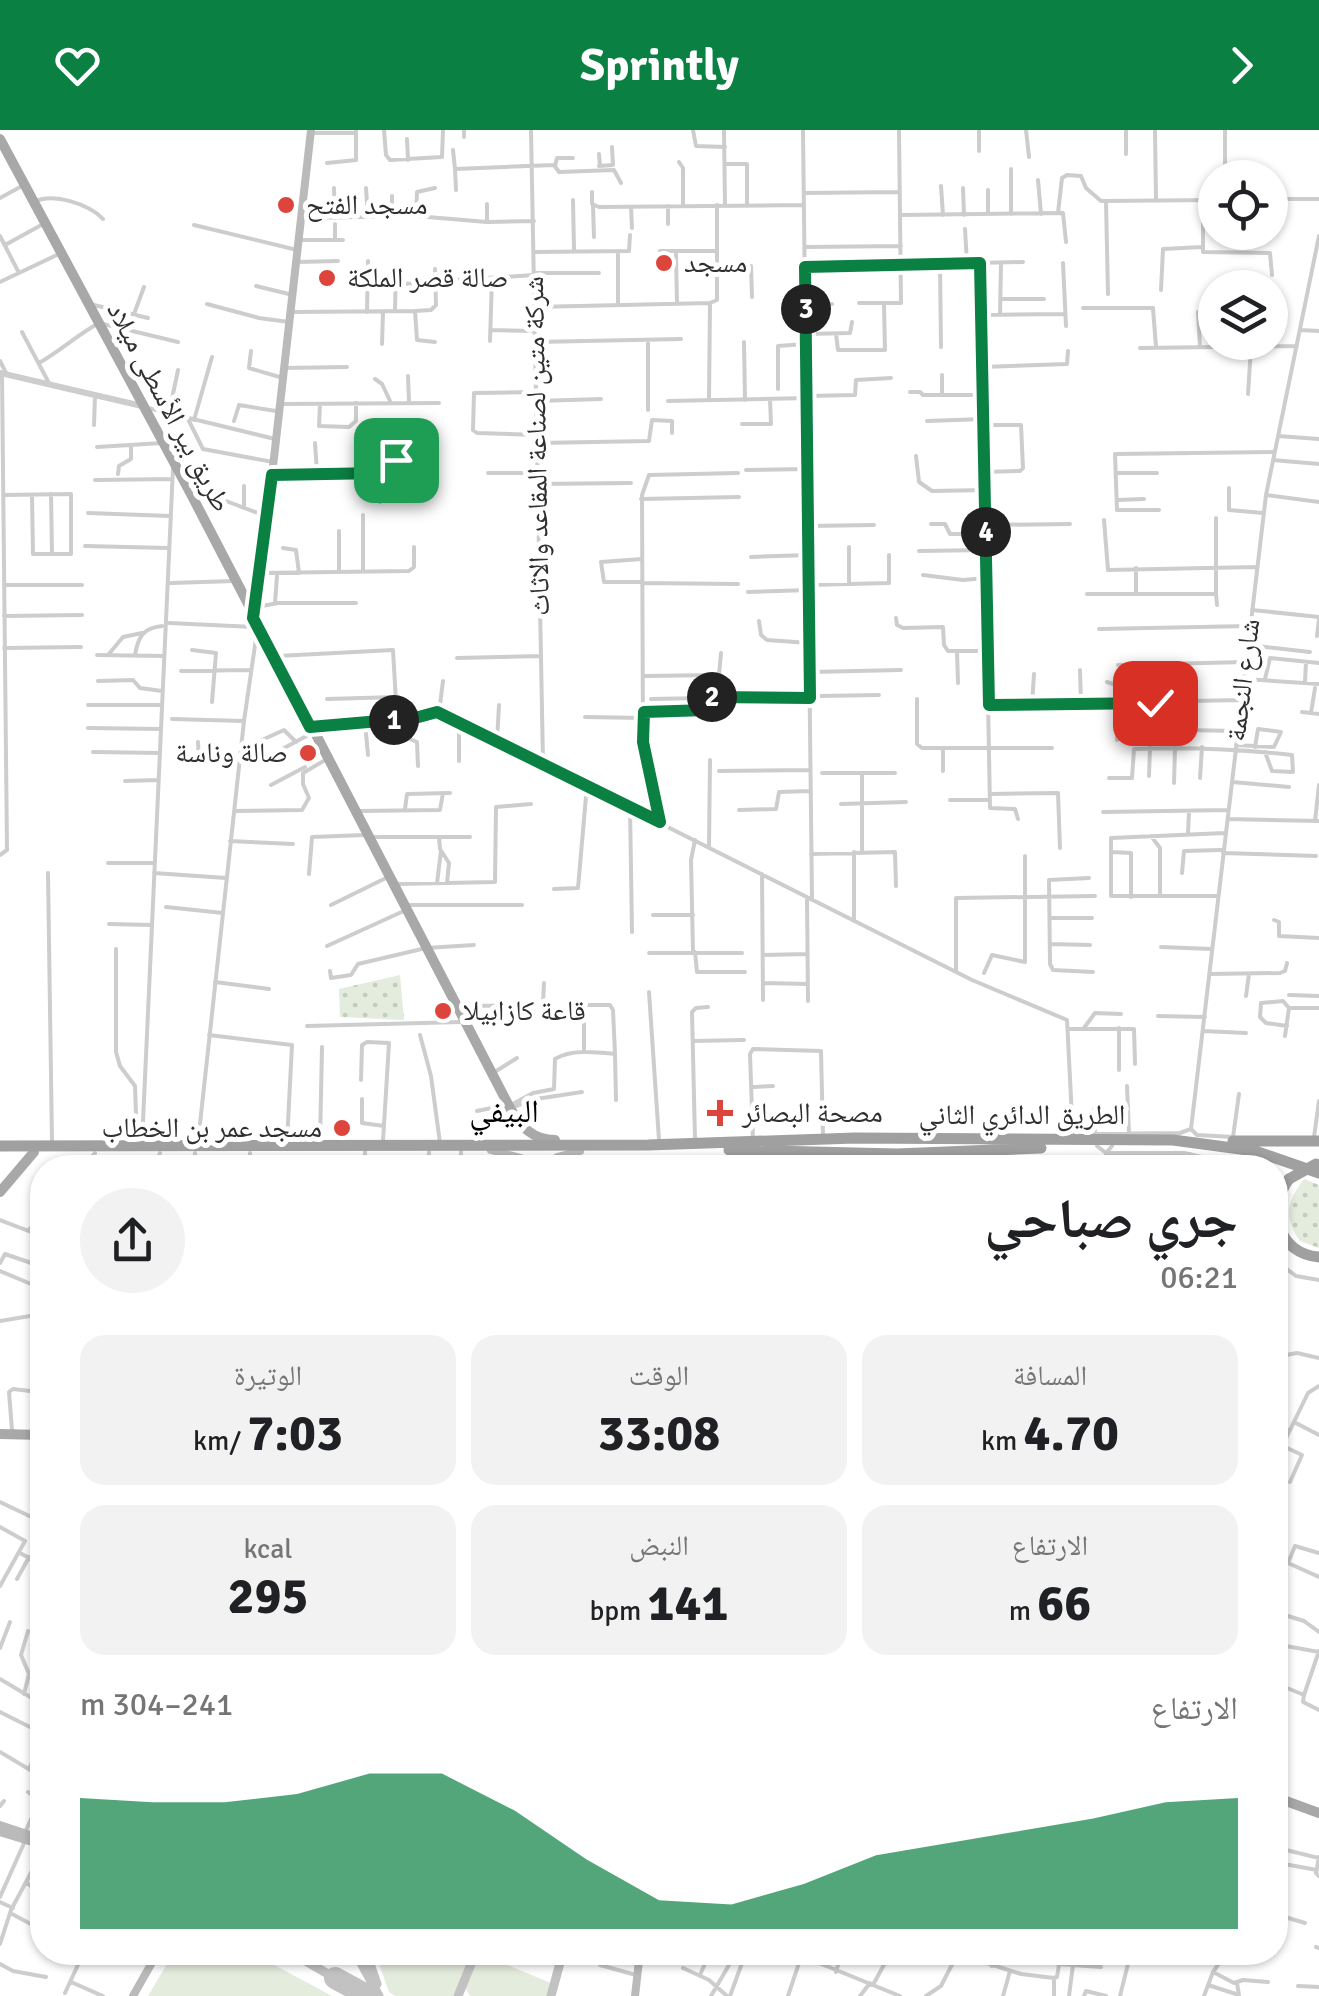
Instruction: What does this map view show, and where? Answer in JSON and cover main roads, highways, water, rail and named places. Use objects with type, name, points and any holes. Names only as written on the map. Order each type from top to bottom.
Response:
[{"type":"highway","points":[[1184,1141],[1318,1138]]},
{"type":"highway","name":"الطريق الدائري الثاني","points":[[0,1150],[160,1153],[286,1146],[383,1145],[461,1150],[659,1144],[876,1154],[1068,1139],[1099,1142],[1144,1155],[1224,1151],[1241,1155]]},
{"type":"highway","name":"الطريق الدائري الثاني","points":[[0,1150],[139,1148],[250,1153],[434,1148],[580,1150],[826,1141],[969,1145],[1184,1141],[1265,1155]]},
{"type":"highway","points":[[698,1147],[855,1150],[876,1146],[873,1142],[826,1141]]},
{"type":"highway","points":[[1288,1185],[1309,1171]]},
{"type":"highway","points":[[1288,1191],[1309,1171]]},
{"type":"highway","points":[[1288,1240],[1294,1248],[1319,1259]]},
{"type":"highway","points":[[1288,1246],[1295,1254],[1319,1259]]},
{"type":"main road","points":[[256,619],[311,131]]},
{"type":"main road","name":"طريق بير الأسطى ميلاد","points":[[2,148],[192,496],[323,761],[354,811],[518,1122]]},
{"type":"main road","points":[[518,1122],[538,1138],[596,1144]]},
{"type":"main road","points":[[487,1148],[514,1138],[518,1122]]},
{"type":"main road","points":[[487,1148],[512,1155]]},
{"type":"main road","points":[[564,1155],[580,1150]]},
{"type":"main road","points":[[0,1192],[30,1157]]},
{"type":"main road","points":[[1288,1799],[1319,1810]]},
{"type":"main road","points":[[0,1828],[30,1841]]},
{"type":"main road","points":[[133,1996],[151,1965]]},
{"type":"main road","points":[[635,1996],[636,1965]]},
{"type":"place","name":"مسجد الفتح","points":[[286,205]]},
{"type":"place","name":"مسجد","points":[[664,263]]},
{"type":"place","name":"صالة قصر الملكة","points":[[327,278]]},
{"type":"place","name":"صالة وناسة","points":[[308,753]]},
{"type":"place","name":"قاعة كازابيلا","points":[[443,1011]]},
{"type":"place","name":"مصحة البصائر","points":[[720,1113]]},
{"type":"place","name":"مسجد عمر بن الخطاب","points":[[342,1128]]},
{"type":"district","name":"البيفي","points":[[504,1111]]}]
